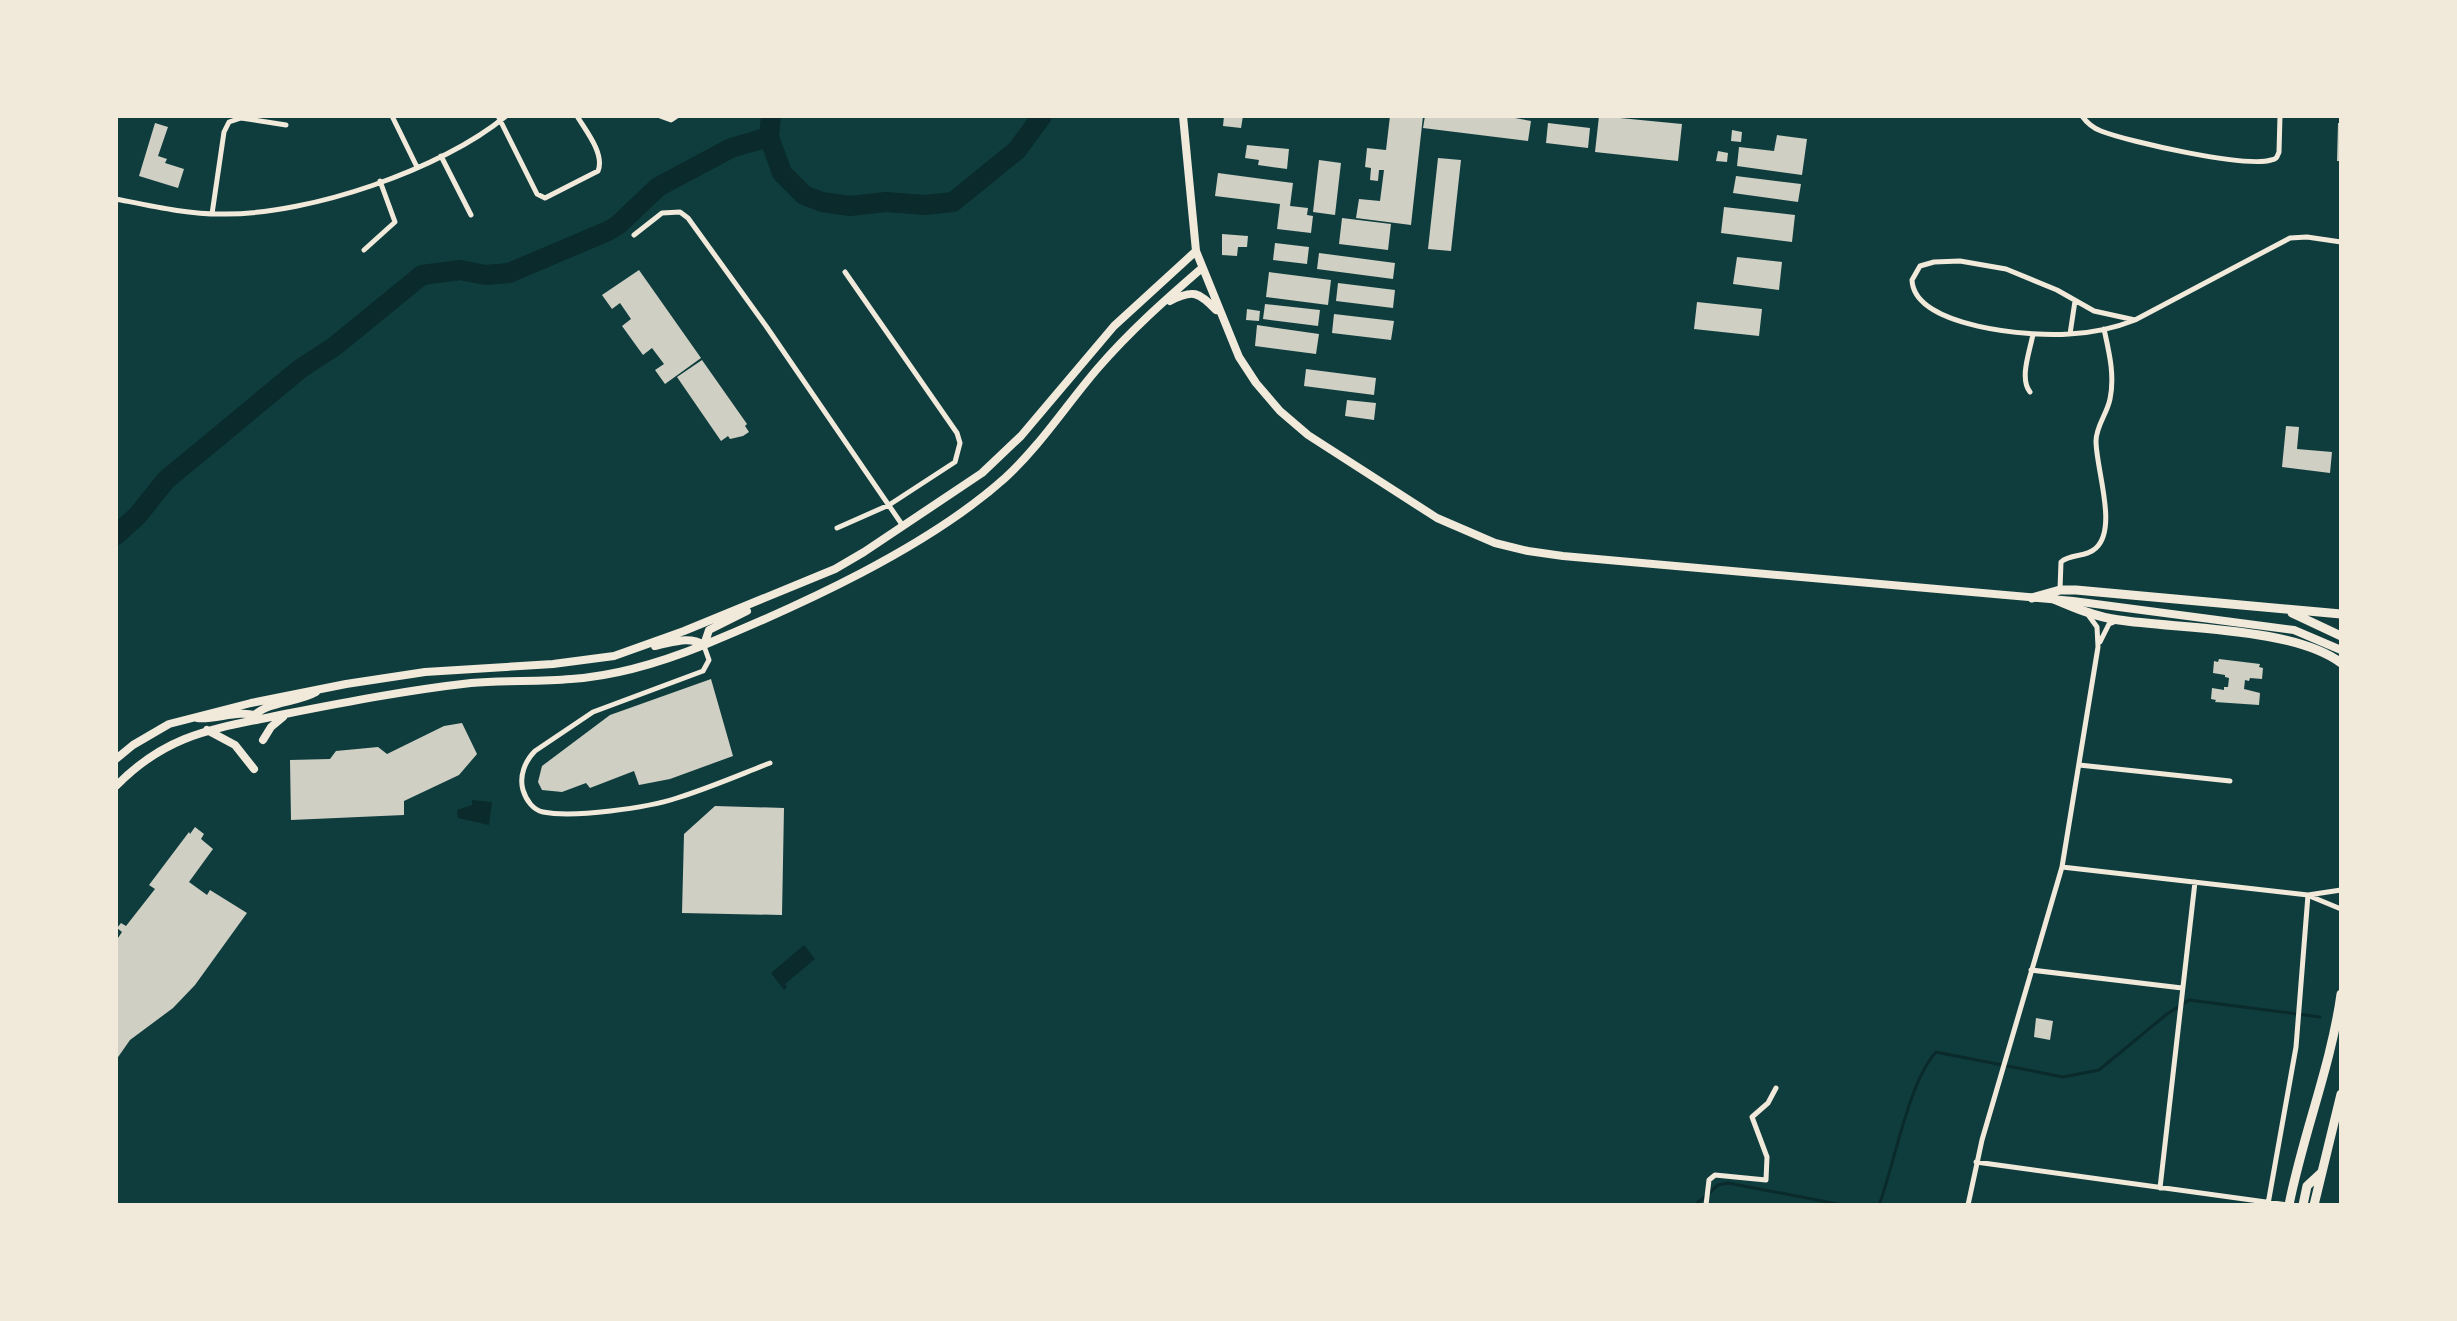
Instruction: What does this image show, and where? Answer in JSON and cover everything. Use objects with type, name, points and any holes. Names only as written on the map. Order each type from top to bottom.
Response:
[{"type":"highway","points":[[2032,598],[2060,590],[2341,614]]},
{"type":"highway","points":[[2054,599],[2086,613],[2118,620],[2278,639],[2312,647],[2341,663]]},
{"type":"highway","points":[[2274,607],[2307,618],[2341,636]]},
{"type":"highway","points":[[2289,1205],[2329,1058],[2341,994]]},
{"type":"highway","points":[[2314,1205],[2341,1094]]},
{"type":"highway","points":[[2303,1205],[2307,1186],[2321,1173]]},
{"type":"main road","points":[[1183,116],[1196,251],[1239,357],[1280,411],[1308,435],[1437,518],[1495,543],[1563,556],[2073,601],[2294,630],[2341,650]]},
{"type":"main road","points":[[635,649],[835,569],[958,491],[1000,457],[1114,326],[1196,251]]},
{"type":"main road","points":[[116,786],[133,769],[173,742],[207,730],[356,700],[474,683],[573,679],[630,670],[704,645],[826,591],[901,549],[1004,479],[1098,369],[1155,309],[1202,268]]},
{"type":"main road","points":[[1155,309],[1182,295],[1194,293],[1203,296],[1220,314]]},
{"type":"main road","points":[[704,645],[709,630],[753,608],[764,598]]},
{"type":"main road","points":[[116,759],[151,734],[188,717],[323,688],[438,670],[588,661],[688,639],[704,645]]},
{"type":"main road","points":[[255,718],[263,708],[306,698],[323,688]]},
{"type":"main road","points":[[188,717],[210,720],[246,713],[255,718]]},
{"type":"main road","points":[[263,740],[271,727],[287,714]]},
{"type":"main road","points":[[207,730],[235,745],[254,769]]},
{"type":"street","points":[[392,116],[417,167]]},
{"type":"street","points":[[116,199],[212,214],[288,207],[321,200],[417,167],[477,137],[499,118],[506,116]]},
{"type":"street","points":[[499,118],[537,194],[545,198],[598,171],[600,167],[600,157],[577,116]]},
{"type":"street","points":[[660,116],[671,120],[677,116]]},
{"type":"street","points":[[2082,116],[2099,131],[2219,158],[2270,161],[2279,152],[2280,116]]},
{"type":"street","points":[[212,214],[224,132],[229,122],[241,118],[286,125]]},
{"type":"street","points":[[441,156],[471,215]]},
{"type":"street","points":[[364,250],[395,222],[380,181]]},
{"type":"street","points":[[634,235],[662,213],[680,212],[688,218],[904,527]]},
{"type":"street","points":[[2135,320],[2106,315],[2030,277],[1979,264],[1934,262],[1920,266],[1912,280],[1915,295],[1934,310],[1974,326],[2033,334],[2070,334],[2135,320],[2290,238],[2341,242]]},
{"type":"street","points":[[837,528],[889,505],[955,462],[960,452],[957,433],[845,272]]},
{"type":"street","points":[[2070,334],[2075,301]]},
{"type":"street","points":[[2060,590],[2061,562],[2066,557],[2089,553],[2096,548],[2102,541],[2106,522],[2096,441],[2112,387],[2111,361],[2104,329]]},
{"type":"street","points":[[2030,392],[2025,379],[2033,334]]},
{"type":"street","points":[[1968,1205],[1976,1162],[2000,1075],[2062,867],[2098,647],[2097,627],[2086,613]]},
{"type":"street","points":[[2098,647],[2109,624],[2118,620]]},
{"type":"street","points":[[704,645],[709,660],[703,671],[593,712],[535,751],[523,770],[522,781],[530,805],[542,812],[578,813],[657,803],[770,763]]},
{"type":"street","points":[[2079,765],[2230,781]]},
{"type":"street","points":[[2062,867],[2308,895],[2341,890]]},
{"type":"street","points":[[2160,1188],[2195,882]]},
{"type":"street","points":[[2308,895],[2341,909]]},
{"type":"street","points":[[2268,1204],[2297,1024],[2308,895]]},
{"type":"street","points":[[2031,970],[2182,988]]},
{"type":"street","points":[[1706,1203],[1711,1177],[1720,1174],[1766,1180],[1767,1157],[1752,1117],[1768,1103],[1776,1088]]},
{"type":"street","points":[[1976,1162],[2289,1205]]},
{"type":"water","points":[[472,800],[492,802],[489,825],[458,818],[457,810],[472,805]]},
{"type":"water","points":[[804,945],[815,959],[785,984],[787,987],[784,990],[771,973]]},
{"type":"building","points":[[1224,116],[1243,116],[1241,128],[1223,126]]},
{"type":"building","points":[[1390,116],[1423,116],[1411,225],[1356,218],[1359,199],[1380,201],[1384,170],[1379,170],[1378,181],[1370,180],[1371,168],[1365,167],[1367,148],[1386,150]]},
{"type":"building","points":[[1425,116],[1504,116],[1531,121],[1528,141],[1423,128]]},
{"type":"building","points":[[1599,116],[1682,124],[1678,161],[1595,152]]},
{"type":"building","points":[[155,123],[168,127],[158,156],[167,159],[165,163],[184,169],[178,188],[139,176]]},
{"type":"building","points":[[1548,123],[1590,128],[1588,148],[1546,143]]},
{"type":"building","points":[[2338,123],[2341,123],[2341,161],[2337,161]]},
{"type":"building","points":[[1732,130],[1742,132],[1741,142],[1731,141]]},
{"type":"building","points":[[1777,135],[1807,139],[1802,175],[1737,166],[1739,147],[1774,151]]},
{"type":"building","points":[[1247,145],[1289,149],[1287,169],[1258,165],[1259,160],[1245,158]]},
{"type":"building","points":[[1718,151],[1728,153],[1727,162],[1716,161]]},
{"type":"building","points":[[1438,158],[1461,160],[1451,251],[1428,249]]},
{"type":"building","points":[[1319,160],[1341,163],[1335,215],[1313,212]]},
{"type":"building","points":[[1218,173],[1293,183],[1290,206],[1308,208],[1307,215],[1313,216],[1311,233],[1277,229],[1280,204],[1215,196]]},
{"type":"building","points":[[1736,176],[1801,184],[1798,202],[1733,193]]},
{"type":"building","points":[[1724,207],[1795,215],[1792,242],[1721,233]]},
{"type":"building","points":[[1342,218],[1391,224],[1388,250],[1339,244]]},
{"type":"building","points":[[1222,234],[1248,236],[1247,247],[1238,247],[1237,256],[1222,255]]},
{"type":"building","points":[[1275,243],[1309,247],[1307,264],[1273,260]]},
{"type":"building","points":[[1319,253],[1395,263],[1393,279],[1317,269]]},
{"type":"building","points":[[1737,257],[1782,262],[1779,290],[1733,284]]},
{"type":"building","points":[[639,270],[701,358],[665,384],[655,370],[664,364],[652,348],[643,355],[622,326],[631,319],[620,303],[612,309],[602,295]]},
{"type":"building","points":[[1269,272],[1331,280],[1328,305],[1266,297]]},
{"type":"building","points":[[1338,283],[1395,290],[1393,308],[1336,301]]},
{"type":"building","points":[[1697,302],[1762,309],[1759,336],[1694,329]]},
{"type":"building","points":[[1265,304],[1320,310],[1318,326],[1263,319]]},
{"type":"building","points":[[1247,309],[1260,311],[1259,321],[1246,320]]},
{"type":"building","points":[[1334,314],[1394,321],[1391,340],[1332,333]]},
{"type":"building","points":[[1257,325],[1319,334],[1316,354],[1255,346]]},
{"type":"building","points":[[702,360],[747,424],[745,426],[749,432],[743,436],[730,439],[728,436],[721,441],[677,377]]},
{"type":"building","points":[[1306,369],[1376,378],[1374,395],[1304,386]]},
{"type":"building","points":[[1347,400],[1376,403],[1374,420],[1345,416]]},
{"type":"building","points":[[2286,426],[2299,427],[2297,449],[2332,452],[2330,473],[2282,467]]},
{"type":"building","points":[[2219,659],[2260,664],[2259,667],[2263,668],[2262,679],[2245,680],[2244,689],[2260,693],[2259,705],[2215,702],[2211,699],[2212,688],[2224,690],[2228,687],[2229,678],[2213,673],[2214,661],[2218,662]]},
{"type":"building","points":[[711,679],[733,756],[670,779],[639,785],[634,771],[590,788],[586,783],[562,792],[542,790],[538,782],[542,766],[610,715]]},
{"type":"building","points":[[462,723],[477,754],[459,775],[404,801],[404,815],[291,820],[290,760],[330,759],[336,751],[378,747],[387,754],[444,726]]},
{"type":"building","points":[[715,806],[784,808],[782,915],[682,913],[684,834]]},
{"type":"building","points":[[195,827],[204,834],[201,839],[213,849],[189,882],[207,895],[210,890],[247,913],[195,985],[173,1008],[130,1040],[116,1060],[116,941],[122,932],[117,928],[121,923],[126,926],[155,889],[149,885]]},
{"type":"building","points":[[2036,1018],[2053,1021],[2050,1040],[2034,1037]]},
{"type":"waterway","points":[[771,116],[769,137],[782,173],[804,195],[822,202],[850,206],[886,202],[925,205],[953,202],[1017,150],[1042,116]]},
{"type":"waterway","points":[[116,535],[138,515],[166,480],[300,369],[335,346],[422,275],[460,270],[485,275],[509,273],[608,231],[658,187],[731,148],[769,137]]},
{"type":"waterway","points":[[1879,1205],[1910,1103],[1926,1066],[1936,1052],[2063,1077],[2099,1070],[2167,1014],[2189,1000],[2320,1017]]},
{"type":"waterway","points":[[1695,1205],[1718,1185],[1728,1183],[1843,1205]]}]
